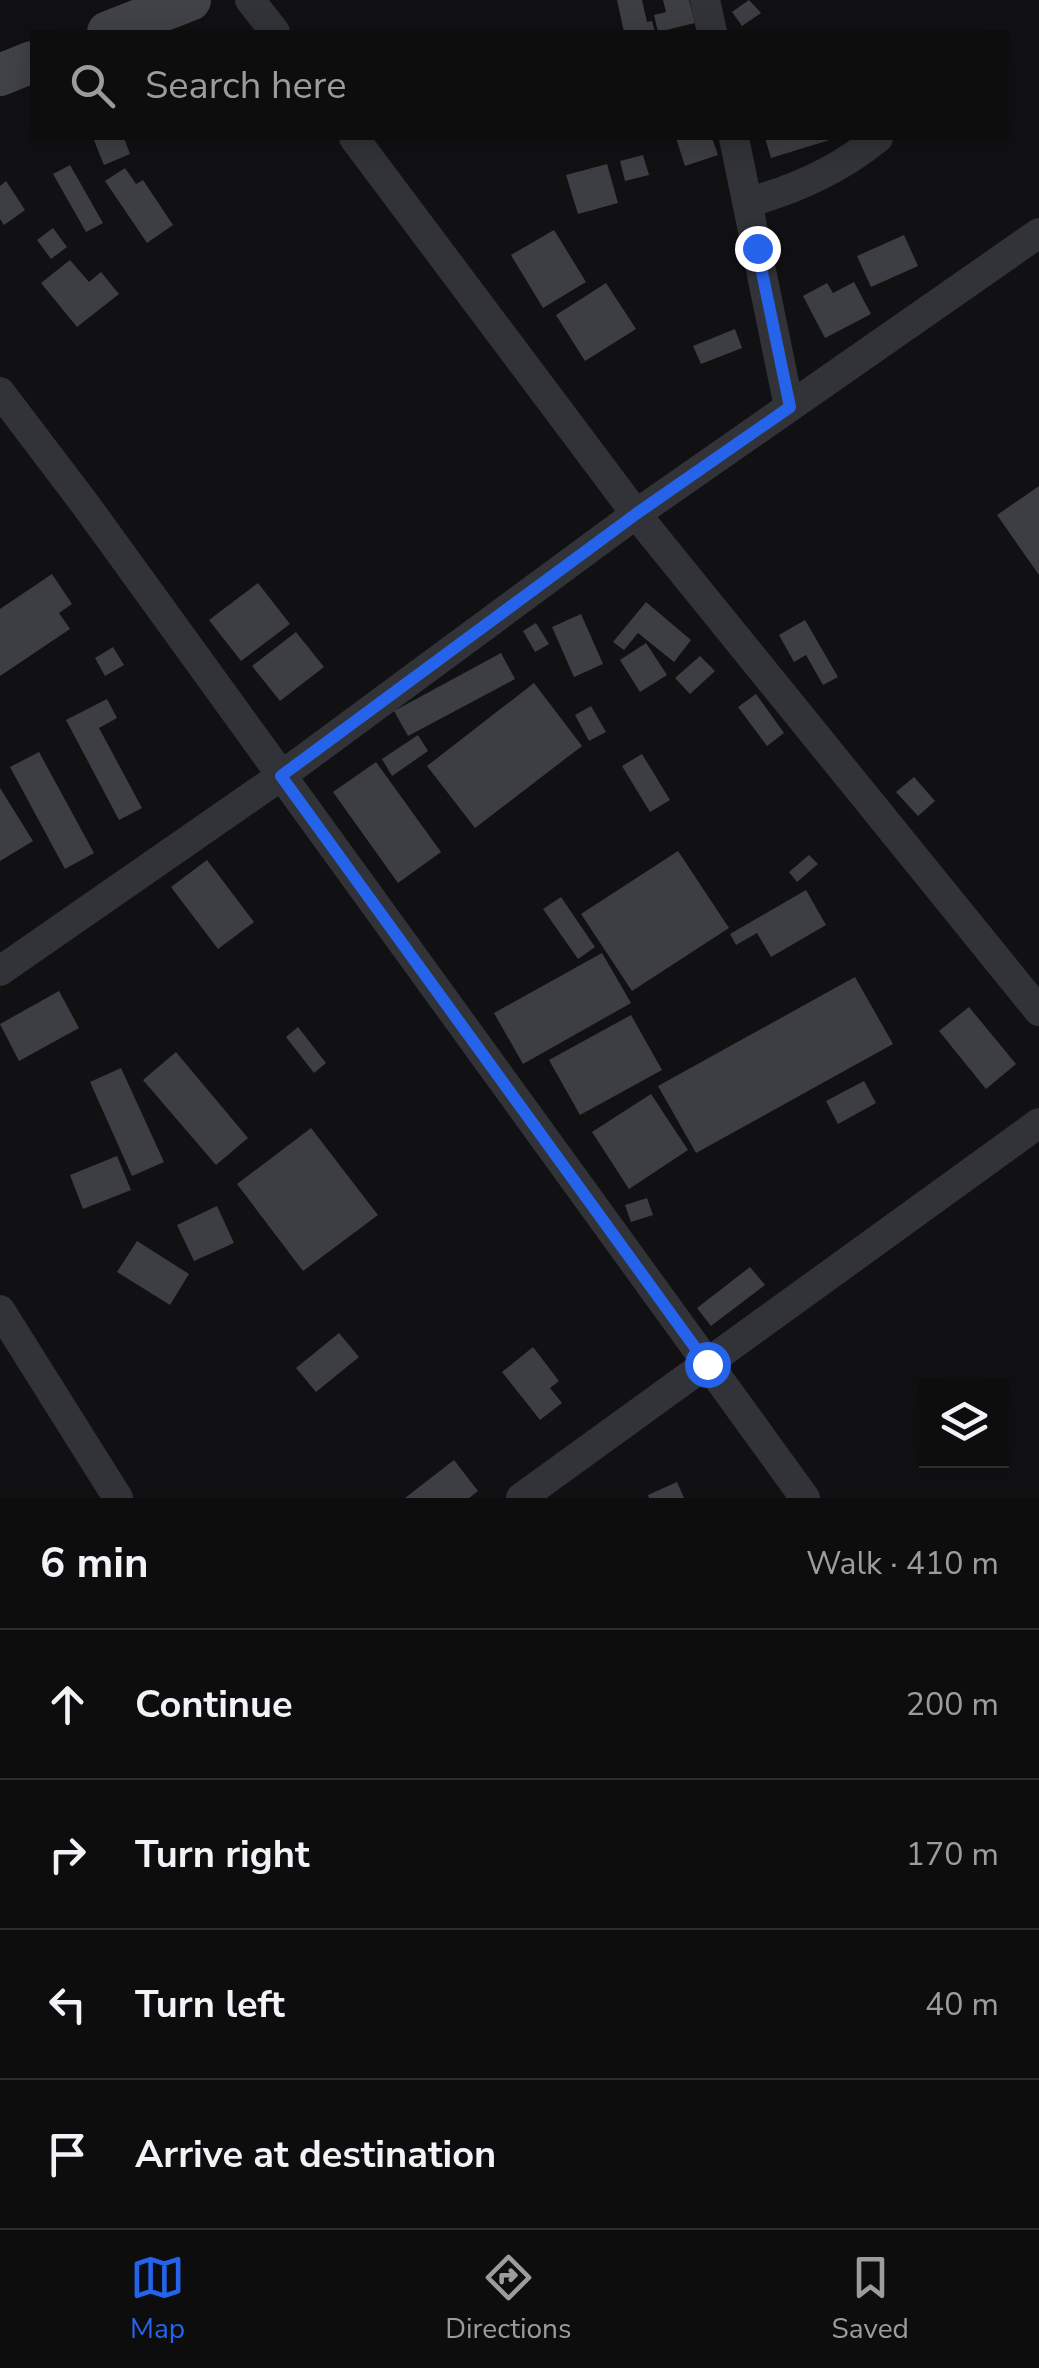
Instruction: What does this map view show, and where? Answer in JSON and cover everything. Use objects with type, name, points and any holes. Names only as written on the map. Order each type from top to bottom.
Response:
[{"type":"main road","points":[[113,30],[190,0]]},
{"type":"main road","points":[[0,76],[30,63]]},
{"type":"street","points":[[250,0],[273,30]]},
{"type":"street","points":[[705,0],[712,30]]},
{"type":"street","points":[[356,140],[636,514],[1039,1011]]},
{"type":"street","points":[[734,140],[790,407]]},
{"type":"street","points":[[749,202],[790,190],[828,172],[875,140]]},
{"type":"street","points":[[0,971],[281,776],[636,514],[1039,233]]},
{"type":"street","points":[[0,392],[805,1498]]},
{"type":"street","points":[[521,1498],[1039,1123]]},
{"type":"street","points":[[0,1310],[118,1498]]},
{"type":"building","points":[[617,0],[642,0],[647,22],[652,21],[654,30],[624,30]]},
{"type":"building","points":[[663,0],[689,0],[695,23],[658,30],[654,15],[666,12]]},
{"type":"building","points":[[749,0],[761,13],[742,26],[732,12]]},
{"type":"building","points":[[94,140],[125,140],[130,154],[104,165]]},
{"type":"building","points":[[677,140],[713,140],[718,155],[685,166]]},
{"type":"building","points":[[766,140],[830,140],[771,158]]},
{"type":"building","points":[[643,155],[649,175],[625,181],[620,161]]},
{"type":"building","points":[[607,164],[618,203],[578,214],[566,175]]},
{"type":"building","points":[[70,165],[103,223],[86,232],[53,174]]},
{"type":"building","points":[[125,168],[136,184],[143,180],[173,225],[147,243],[105,181]]},
{"type":"building","points":[[6,181],[25,210],[4,225],[0,219],[0,186]]},
{"type":"building","points":[[53,228],[67,247],[51,259],[37,240]]},
{"type":"building","points":[[554,230],[586,282],[543,308],[511,255]]},
{"type":"building","points":[[904,235],[918,266],[871,287],[857,256]]},
{"type":"building","points":[[70,260],[89,282],[101,272],[119,294],[77,327],[41,283]]},
{"type":"building","points":[[854,282],[871,314],[825,338],[803,296],[827,283],[833,293]]},
{"type":"building","points":[[606,283],[636,329],[585,361],[556,315]]},
{"type":"building","points":[[735,329],[742,348],[701,364],[693,346]]},
{"type":"building","points":[[1039,486],[1039,575],[997,515]]},
{"type":"building","points":[[52,574],[72,604],[59,613],[70,629],[0,676],[0,609]]},
{"type":"building","points":[[258,583],[290,624],[241,661],[209,620]]},
{"type":"building","points":[[646,602],[691,640],[674,662],[638,633],[624,650],[613,642]]},
{"type":"building","points":[[581,614],[603,664],[574,677],[552,627]]},
{"type":"building","points":[[805,620],[838,677],[823,685],[806,655],[794,662],[779,635]]},
{"type":"building","points":[[536,623],[549,644],[535,652],[523,631]]},
{"type":"building","points":[[296,632],[324,667],[280,701],[252,666]]},
{"type":"building","points":[[646,643],[667,675],[640,692],[620,660]]},
{"type":"building","points":[[113,647],[124,665],[105,676],[95,658]]},
{"type":"building","points":[[501,653],[515,679],[408,736],[394,711]]},
{"type":"building","points":[[700,656],[715,671],[690,694],[675,678]]},
{"type":"building","points":[[534,683],[582,746],[475,828],[427,766]]},
{"type":"building","points":[[756,694],[784,733],[767,746],[738,707]]},
{"type":"building","points":[[107,699],[117,718],[99,728],[142,808],[119,820],[66,720]]},
{"type":"building","points":[[591,706],[606,732],[589,741],[575,715]]},
{"type":"building","points":[[418,735],[428,751],[392,776],[382,759]]},
{"type":"building","points":[[39,752],[94,853],[65,869],[10,767]]},
{"type":"building","points":[[642,754],[670,800],[650,812],[622,766]]},
{"type":"building","points":[[376,762],[441,852],[398,883],[333,792]]},
{"type":"building","points":[[914,777],[935,801],[918,816],[896,792]]},
{"type":"building","points":[[0,788],[33,841],[0,861]]},
{"type":"building","points":[[678,851],[729,928],[632,991],[581,914]]},
{"type":"building","points":[[809,855],[818,864],[797,882],[789,872]]},
{"type":"building","points":[[207,860],[254,922],[218,949],[171,887]]},
{"type":"building","points":[[806,890],[826,925],[771,957],[757,933],[736,945],[730,934]]},
{"type":"building","points":[[561,897],[595,947],[578,959],[543,909]]},
{"type":"building","points":[[602,953],[631,1003],[523,1064],[494,1013]]},
{"type":"building","points":[[855,977],[893,1044],[696,1153],[658,1086]]},
{"type":"building","points":[[59,991],[79,1028],[19,1061],[0,1024]]},
{"type":"building","points":[[969,1007],[1016,1064],[986,1089],[939,1031]]},
{"type":"building","points":[[631,1015],[662,1070],[580,1115],[549,1060]]},
{"type":"building","points":[[298,1027],[326,1063],[314,1073],[286,1037]]},
{"type":"building","points":[[176,1052],[248,1138],[216,1165],[143,1080]]},
{"type":"building","points":[[121,1068],[164,1162],[132,1176],[90,1082]]},
{"type":"building","points":[[864,1081],[876,1103],[838,1124],[826,1101]]},
{"type":"building","points":[[651,1094],[688,1150],[629,1189],[592,1132]]},
{"type":"building","points":[[311,1128],[378,1215],[303,1271],[237,1184]]},
{"type":"building","points":[[117,1156],[131,1190],[83,1209],[70,1175]]},
{"type":"building","points":[[647,1198],[653,1215],[631,1222],[625,1205]]},
{"type":"building","points":[[217,1206],[234,1243],[194,1261],[177,1225]]},
{"type":"building","points":[[137,1241],[189,1274],[170,1305],[117,1272]]},
{"type":"building","points":[[750,1267],[765,1285],[711,1326],[697,1308]]},
{"type":"building","points":[[339,1333],[359,1357],[316,1392],[296,1368]]},
{"type":"building","points":[[533,1347],[559,1381],[550,1388],[562,1403],[540,1420],[502,1372]]},
{"type":"building","points":[[454,1460],[478,1491],[469,1498],[405,1498]]},
{"type":"building","points":[[677,1482],[684,1498],[649,1498],[648,1495]]},
{"type":"route","points":[[707,1364],[281,776],[636,514],[790,407],[757,248]]}]
